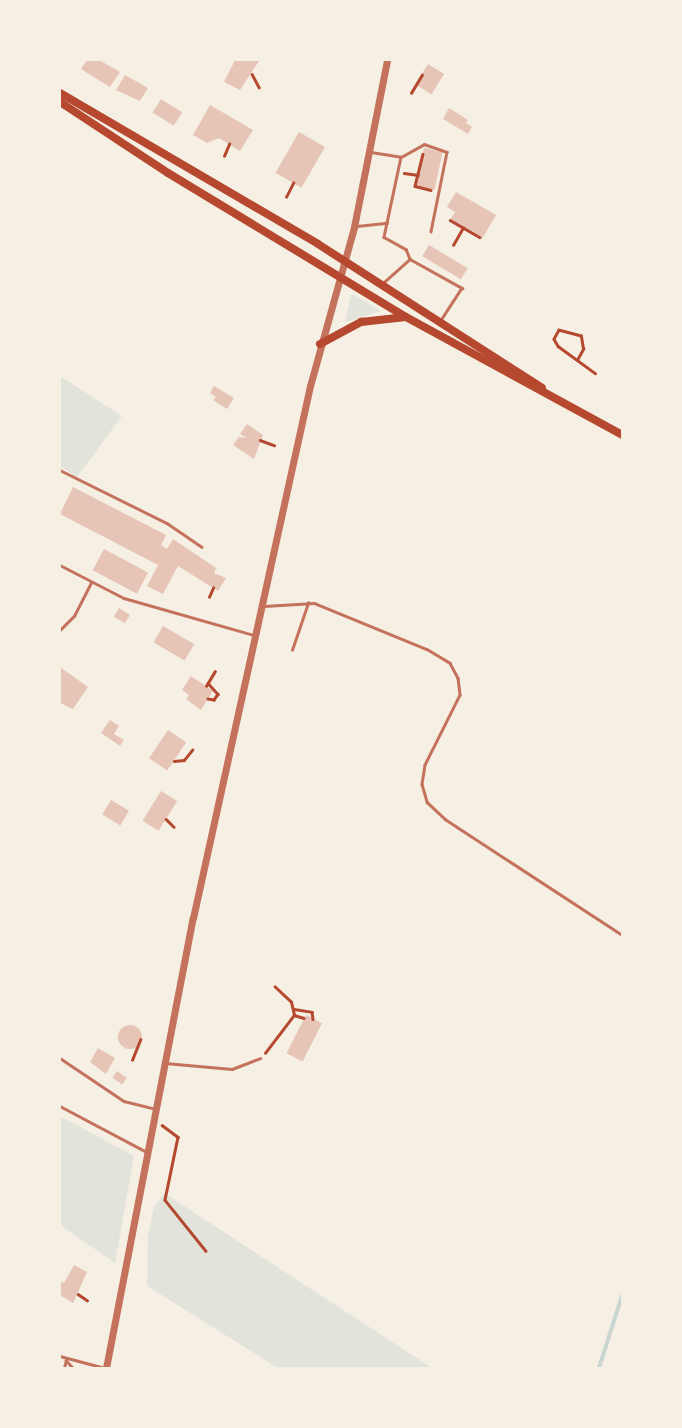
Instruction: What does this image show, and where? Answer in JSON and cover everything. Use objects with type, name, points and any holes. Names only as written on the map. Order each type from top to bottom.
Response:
[{"type":"main road","points":[[60,93],[344,262],[574,409]]},
{"type":"main road","points":[[60,102],[168,173],[406,317],[622,435]]},
{"type":"main road","points":[[320,344],[365,321],[406,317]]},
{"type":"street","points":[[105,1368],[164,1063],[320,344],[354,227],[387,60]]},
{"type":"lane","points":[[370,152],[401,157],[424,144],[447,152],[430,231]]},
{"type":"lane","points":[[401,157],[384,237],[405,249],[410,259],[462,288],[440,323]]},
{"type":"lane","points":[[354,227],[387,223]]},
{"type":"lane","points":[[379,286],[410,259]]},
{"type":"lane","points":[[60,470],[167,523],[202,547]]},
{"type":"lane","points":[[60,565],[91,583],[162,610],[257,636]]},
{"type":"lane","points":[[60,630],[74,617],[91,583]]},
{"type":"lane","points":[[292,650],[308,603]]},
{"type":"lane","points":[[264,606],[308,603],[345,613],[450,663],[458,678],[460,695],[425,765],[422,784],[428,802],[445,819],[622,935]]},
{"type":"lane","points":[[60,1058],[124,1101],[155,1109]]},
{"type":"lane","points":[[164,1063],[232,1069],[260,1058]]},
{"type":"lane","points":[[60,1106],[147,1152]]},
{"type":"lane","points":[[60,1356],[73,1368]]},
{"type":"lane","points":[[66,1360],[105,1368]]},
{"type":"lane","points":[[64,1368],[66,1360]]},
{"type":"path","points":[[252,74],[259,87]]},
{"type":"path","points":[[411,93],[422,75]]},
{"type":"path","points":[[223,156],[229,144]]},
{"type":"path","points":[[424,148],[415,186],[434,191]]},
{"type":"path","points":[[398,172],[418,175]]},
{"type":"path","points":[[286,197],[293,183]]},
{"type":"path","points":[[450,220],[479,237]]},
{"type":"path","points":[[453,245],[463,228]]},
{"type":"path","points":[[578,360],[583,349],[581,336],[559,330],[554,339],[558,346],[595,373]]},
{"type":"path","points":[[260,440],[274,445]]},
{"type":"path","points":[[209,597],[213,588]]},
{"type":"path","points":[[208,699],[214,700],[218,694],[207,684],[215,671]]},
{"type":"path","points":[[174,761],[184,760],[192,750]]},
{"type":"path","points":[[166,819],[174,827]]},
{"type":"path","points":[[275,987],[294,1009],[312,1012],[313,1019]]},
{"type":"path","points":[[260,1058],[294,1015],[294,1009]]},
{"type":"path","points":[[294,1015],[304,1018]]},
{"type":"path","points":[[132,1060],[141,1040]]},
{"type":"path","points":[[152,1122],[170,1127],[178,1136],[165,1200],[206,1251]]},
{"type":"path","points":[[78,1294],[87,1300]]},
{"type":"shaded area","points":[[351,295],[354,295],[381,311],[345,322]]},
{"type":"shaded area","points":[[60,376],[122,416],[77,477],[60,466]]},
{"type":"shaded area","points":[[60,1116],[134,1156],[115,1263],[60,1225]]},
{"type":"shaded area","points":[[164,1193],[432,1368],[278,1368],[147,1286],[148,1235],[154,1207]]},
{"type":"building","points":[[87,60],[99,60],[120,72],[110,87],[81,69]]},
{"type":"building","points":[[235,60],[259,61],[240,90],[224,82]]},
{"type":"building","points":[[428,64],[444,74],[431,94],[415,84]]},
{"type":"building","points":[[125,75],[148,88],[140,101],[116,90]]},
{"type":"building","points":[[161,99],[182,112],[174,126],[153,113]]},
{"type":"building","points":[[210,105],[253,130],[240,151],[219,138],[207,143],[193,135]]},
{"type":"building","points":[[449,108],[468,120],[466,123],[472,127],[468,134],[443,119]]},
{"type":"building","points":[[299,132],[325,147],[301,188],[276,173]]},
{"type":"building","points":[[424,148],[443,152],[434,190],[416,186]]},
{"type":"building","points":[[456,192],[496,215],[482,239],[450,220],[455,212],[447,207]]},
{"type":"building","points":[[429,245],[468,268],[461,279],[422,256]]},
{"type":"building","points":[[214,386],[234,398],[227,409],[213,400],[216,397],[210,393]]},
{"type":"building","points":[[247,424],[263,435],[254,459],[233,445],[239,437],[247,438],[240,434]]},
{"type":"building","points":[[73,487],[166,535],[161,545],[167,549],[173,539],[216,568],[214,573],[226,578],[218,591],[178,566],[163,594],[147,586],[158,565],[60,514]]},
{"type":"building","points":[[104,549],[148,572],[137,594],[93,570]]},
{"type":"building","points":[[119,608],[130,615],[125,623],[114,616]]},
{"type":"building","points":[[163,626],[194,644],[185,660],[153,642]]},
{"type":"building","points":[[60,667],[88,687],[73,709],[60,703]]},
{"type":"building","points":[[191,676],[213,691],[201,710],[186,699],[189,695],[182,690]]},
{"type":"building","points":[[110,720],[119,726],[114,734],[124,740],[120,746],[101,733]]},
{"type":"building","points":[[168,730],[186,742],[167,770],[149,758]]},
{"type":"building","points":[[161,791],[177,801],[159,831],[142,821]]},
{"type":"building","points":[[111,800],[129,811],[120,825],[102,815]]},
{"type":"building","points":[[306,1015],[322,1023],[303,1061],[286,1053]]},
{"type":"building","points":[[130,1025],[141,1032],[142,1037],[135,1048],[130,1049],[119,1042],[118,1037],[125,1026]]},
{"type":"building","points":[[98,1048],[115,1058],[106,1074],[90,1062]]},
{"type":"building","points":[[117,1071],[127,1078],[122,1084],[112,1078]]},
{"type":"building","points":[[74,1265],[87,1272],[73,1303],[60,1295],[60,1281],[64,1283]]},
{"type":"waterway","points":[[599,1368],[622,1296]]}]
